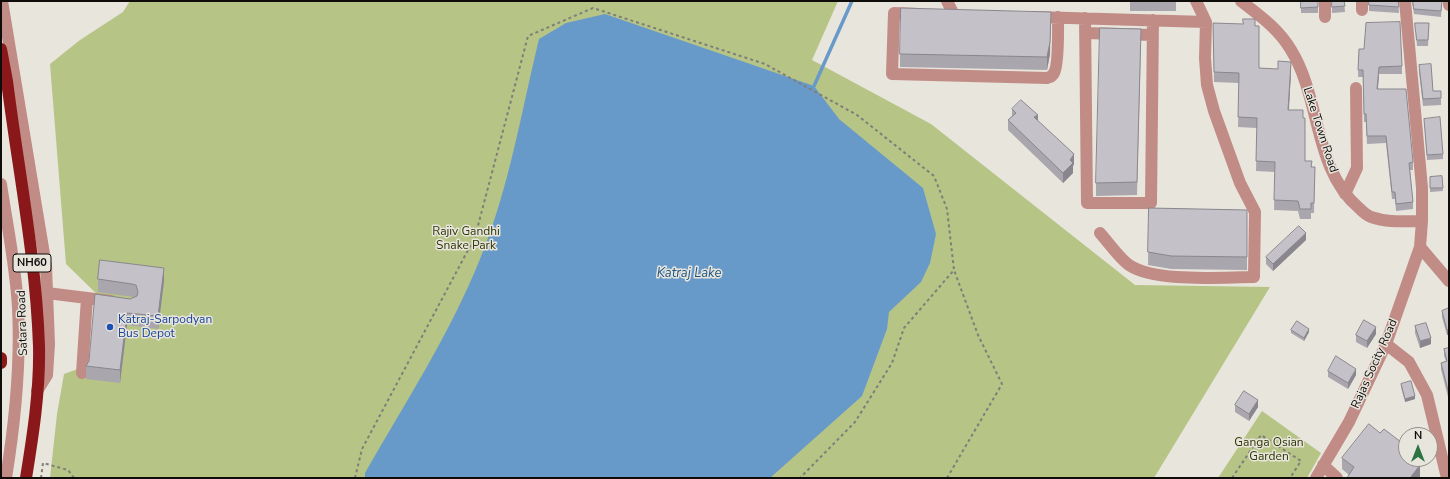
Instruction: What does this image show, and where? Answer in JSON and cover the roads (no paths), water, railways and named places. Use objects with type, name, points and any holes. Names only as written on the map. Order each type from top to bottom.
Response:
[{"type":"highway","name":"Satara Road","points":[[1,49],[17,116],[35,282],[39,347],[35,420],[26,478]]},
{"type":"highway","name":"Satara Road","points":[[1,358],[1,363]]},
{"type":"street","points":[[2,1],[17,116],[46,266],[49,344],[47,374],[37,392]]},
{"type":"street","points":[[947,1],[954,15]]},
{"type":"street","name":"Lake Town Road","points":[[1241,1],[1278,31],[1292,50],[1301,70],[1333,174],[1345,194],[1369,217],[1390,222],[1422,221]]},
{"type":"street","points":[[1325,1],[1325,17]]},
{"type":"street","name":"Rajas Socity Road","points":[[1316,478],[1348,422],[1386,344],[1420,247],[1422,188],[1405,1]]},
{"type":"street","points":[[1449,1],[1449,6]]},
{"type":"street","points":[[1100,233],[1128,265],[1153,275],[1254,277],[1254,212],[1240,183],[1221,132],[1209,91],[1205,58],[1206,22],[1202,2]]},
{"type":"street","points":[[969,15],[894,14],[892,74],[1047,78],[1052,76],[1055,72],[1057,64],[1058,17]]},
{"type":"street","points":[[1021,16],[1206,22]]},
{"type":"street","points":[[1085,18],[1087,203],[1152,203],[1153,20]]},
{"type":"street","points":[[1086,33],[1152,35]]},
{"type":"street","points":[[1345,194],[1357,168],[1356,88]]},
{"type":"street","points":[[1,184],[18,307],[19,360],[14,425],[6,478]]},
{"type":"street","points":[[1420,247],[1449,281]]},
{"type":"street","points":[[31,255],[46,266]]},
{"type":"street","points":[[47,293],[124,303]]},
{"type":"street","points":[[82,373],[87,298]]},
{"type":"street","points":[[1386,344],[1409,362],[1427,395],[1446,478]]},
{"type":"street","points":[[1323,465],[1337,478]]},
{"type":"water","name":"Katraj Lake","points":[[605,14],[814,86],[839,119],[923,188],[936,234],[930,263],[921,282],[889,312],[887,329],[862,396],[770,478],[365,478],[365,473],[441,341],[480,259],[499,206],[507,178],[539,39],[566,23]]},
{"type":"waterway","points":[[814,86],[852,1]]},
{"type":"place","name":"Katraj-Sarpodyan Bus Depot","points":[[110,327]]},
{"type":"park label","name":"Rajiv Gandhi Snake Park","points":[[466,239]]},
{"type":"park label","name":"Ganga Osian Garden","points":[[1269,450]]}]
